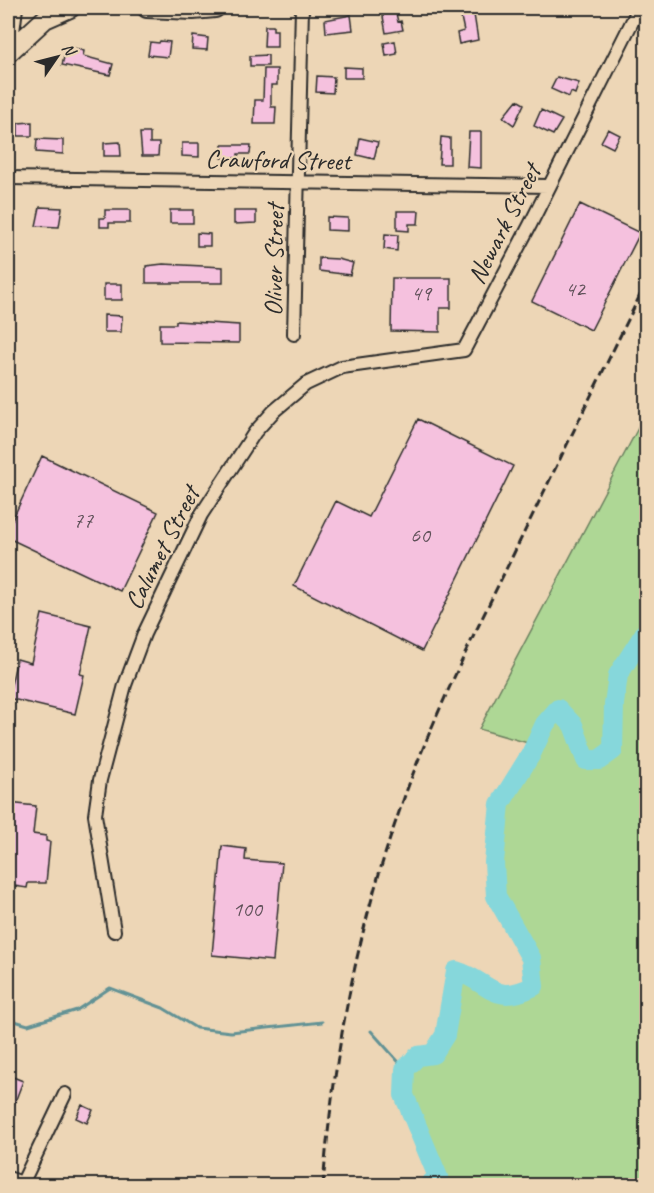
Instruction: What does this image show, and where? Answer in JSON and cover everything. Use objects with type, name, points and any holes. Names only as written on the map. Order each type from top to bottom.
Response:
[{"type":"main road","points":[[8,48],[14,8]]},
{"type":"main road","points":[[8,53],[45,19],[70,8]]},
{"type":"main road","points":[[147,8],[184,10],[216,8]]},
{"type":"street","name":"Oliver Street","points":[[294,334],[302,8]]},
{"type":"street","name":"Newark Street","points":[[342,367],[464,350],[639,8]]},
{"type":"street","name":"Crawford Street","points":[[8,178],[548,186]]},
{"type":"street","name":"Calumet Street","points":[[114,931],[95,815],[100,780],[125,685],[140,645],[201,515],[255,432],[274,411],[306,384],[342,367]]},
{"type":"street","points":[[8,1178],[22,1184],[65,1094]]},
{"type":"green space","points":[[646,413],[646,1185],[428,1185],[438,1177],[404,1095],[405,1069],[418,1056],[433,1054],[445,1035],[456,971],[485,987],[503,993],[523,991],[534,986],[531,958],[496,896],[495,806],[535,745],[479,729]]},
{"type":"building","points":[[459,8],[473,8],[478,40],[459,44],[457,33],[464,31]]},
{"type":"building","points":[[395,9],[398,22],[401,21],[403,30],[386,33],[382,11]]},
{"type":"building","points":[[351,15],[353,30],[326,33],[325,20]]},
{"type":"building","points":[[265,26],[273,26],[273,30],[277,30],[277,47],[264,47]]},
{"type":"building","points":[[193,36],[208,38],[207,50],[192,49]]},
{"type":"building","points":[[160,41],[170,42],[168,57],[148,55],[150,42],[159,43]]},
{"type":"building","points":[[395,41],[397,54],[386,56],[384,43]]},
{"type":"building","points":[[67,46],[84,51],[83,56],[113,64],[110,75],[62,65]]},
{"type":"building","points":[[268,55],[268,66],[250,66],[250,56]]},
{"type":"building","points":[[344,67],[362,68],[362,78],[344,78]]},
{"type":"building","points":[[264,69],[277,69],[277,85],[271,85],[271,107],[276,107],[275,124],[254,124],[255,100],[263,100]]},
{"type":"building","points":[[317,76],[334,77],[333,93],[316,92]]},
{"type":"building","points":[[557,77],[579,83],[575,94],[571,92],[569,97],[551,89]]},
{"type":"building","points":[[517,100],[524,104],[514,125],[503,117]]},
{"type":"building","points":[[541,110],[562,120],[553,135],[534,126]]},
{"type":"building","points":[[32,122],[32,136],[18,136],[18,123]]},
{"type":"building","points":[[608,129],[620,135],[613,148],[601,142]]},
{"type":"building","points":[[469,132],[481,132],[481,168],[467,167]]},
{"type":"building","points":[[140,133],[150,133],[150,143],[159,143],[158,156],[142,156]]},
{"type":"building","points":[[441,137],[450,138],[450,164],[439,164]]},
{"type":"building","points":[[360,138],[378,142],[374,159],[357,155]]},
{"type":"building","points":[[37,139],[63,140],[63,154],[36,152]]},
{"type":"building","points":[[120,142],[121,156],[104,156],[104,143]]},
{"type":"building","points":[[182,143],[199,143],[199,157],[182,156]]},
{"type":"building","points":[[222,145],[251,145],[250,154],[238,154],[238,158],[222,158]]},
{"type":"building","points":[[580,204],[640,233],[591,330],[532,301]]},
{"type":"building","points":[[40,207],[62,208],[59,227],[36,226]]},
{"type":"building","points":[[105,210],[130,210],[130,223],[109,223],[109,227],[100,227],[100,218],[105,218]]},
{"type":"building","points":[[170,210],[193,210],[193,223],[170,223]]},
{"type":"building","points":[[234,211],[256,211],[256,223],[234,224]]},
{"type":"building","points":[[397,211],[419,211],[418,224],[409,224],[409,231],[397,230]]},
{"type":"building","points":[[327,217],[348,218],[348,231],[327,230]]},
{"type":"building","points":[[197,233],[210,234],[210,246],[197,246]]},
{"type":"building","points":[[385,234],[398,235],[397,251],[384,249]]},
{"type":"building","points":[[319,258],[353,263],[350,275],[319,271]]},
{"type":"building","points":[[163,264],[223,267],[223,283],[146,283],[146,266]]},
{"type":"building","points":[[392,278],[451,278],[451,308],[440,308],[440,332],[391,331]]},
{"type":"building","points":[[104,284],[122,284],[122,300],[104,300]]},
{"type":"building","points":[[104,315],[122,316],[121,332],[104,332]]},
{"type":"building","points":[[176,321],[239,325],[239,343],[160,342],[160,324],[176,324]]},
{"type":"building","points":[[418,419],[513,466],[422,651],[294,586],[336,501],[369,517]]},
{"type":"building","points":[[42,456],[158,512],[120,591],[8,538],[8,529]]},
{"type":"building","points":[[42,614],[91,626],[80,674],[84,675],[75,714],[8,698],[17,659],[31,663]]},
{"type":"building","points":[[8,803],[36,806],[33,834],[46,836],[46,841],[50,842],[46,883],[28,883],[27,888],[8,885]]},
{"type":"building","points":[[222,846],[246,849],[245,860],[282,863],[273,961],[212,955]]},
{"type":"building","points":[[8,1075],[23,1081],[8,1120]]},
{"type":"building","points":[[82,1105],[93,1110],[87,1123],[76,1118]]},
{"type":"waterway","points":[[428,1186],[438,1177],[404,1095],[405,1069],[418,1056],[433,1054],[445,1035],[456,971],[500,993],[520,992],[534,986],[531,958],[496,896],[494,862],[500,804],[531,754],[545,724],[558,709],[573,725],[586,760],[599,760],[613,750],[614,704],[618,675],[646,631]]},
{"type":"waterway","points":[[8,1019],[28,1025],[77,1010],[110,988],[163,1008],[196,1028],[231,1032],[322,1022]]},
{"type":"waterway","points":[[371,1031],[405,1069]]},
{"type":"railway","points":[[323,1186],[333,1091],[348,998],[383,860],[410,781],[452,682],[646,283]]}]
